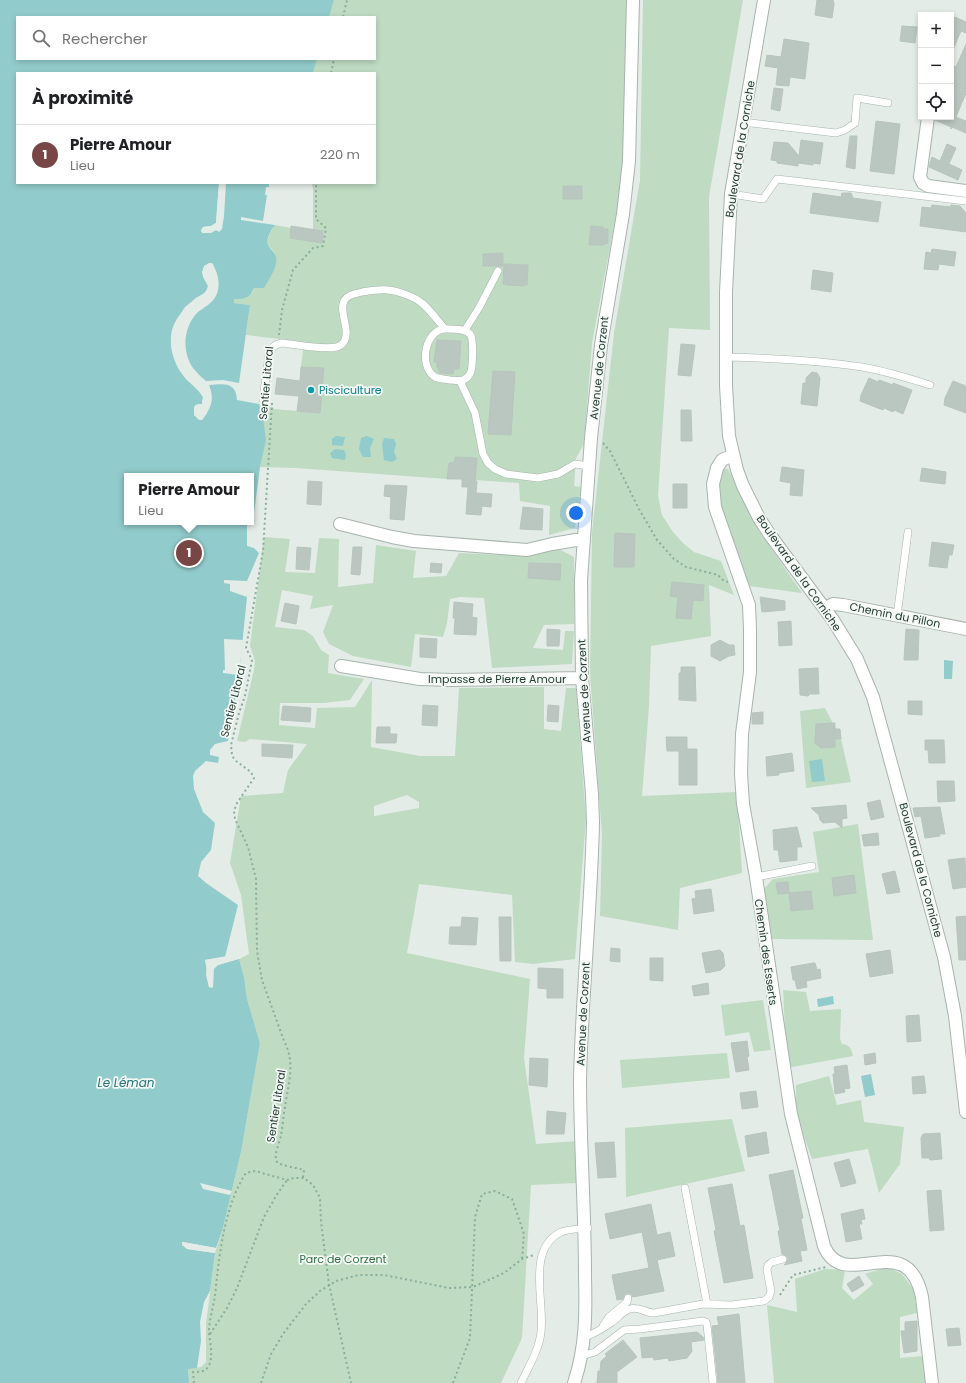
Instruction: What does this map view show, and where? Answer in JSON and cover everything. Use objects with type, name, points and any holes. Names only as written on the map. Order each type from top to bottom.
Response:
[{"type":"street","name":"Avenue de Corzent","points":[[574,1383],[582,1356],[585,1337],[588,1228],[581,1160],[580,1079],[592,835],[592,804],[582,678],[580,599],[591,438],[604,324],[623,214],[629,161],[633,0]]},
{"type":"street","name":"Boulevard de la Corniche","points":[[764,0],[742,122],[731,194],[726,285],[727,414],[729,436],[733,455],[743,486],[759,518],[774,541],[825,608],[857,659],[871,691],[944,957],[954,1010],[966,1112]]},
{"type":"street","points":[[928,120],[920,177],[923,184],[966,191]]},
{"type":"street","name":"Chemin des Esserts","points":[[733,455],[722,460],[717,468],[713,484],[715,507],[720,524],[749,605],[750,672],[742,734],[741,774],[743,804],[756,877],[791,1114],[824,1246],[830,1256],[839,1264]]},
{"type":"street","points":[[340,524],[414,541],[527,550],[576,540],[584,541]]},
{"type":"street","name":"Chemin du Pillon","points":[[825,608],[833,604],[843,605],[966,630]]},
{"type":"street","name":"Impasse de Pierre Amour","points":[[341,666],[420,679],[582,678]]},
{"type":"street","points":[[839,1264],[845,1265],[892,1262],[909,1269],[914,1275],[919,1285],[922,1297],[932,1383]]},
{"type":"lane","points":[[742,122],[836,133],[845,130],[855,123],[857,98],[888,103]]},
{"type":"lane","points":[[731,194],[763,199],[777,179],[966,201]]},
{"type":"lane","points":[[465,330],[480,306],[498,271]]},
{"type":"lane","points":[[263,399],[269,354],[272,348],[277,344],[282,343],[330,349],[339,347],[344,342],[346,335],[343,309],[345,299],[352,294],[382,289],[395,290],[419,301],[445,329]]},
{"type":"lane","points":[[439,330],[465,330],[470,334],[473,341],[471,370],[467,377],[460,381],[435,377],[426,365],[427,351],[431,337],[439,330]]},
{"type":"lane","points":[[726,358],[776,359],[855,366],[895,374],[930,385]]},
{"type":"lane","points":[[460,381],[475,413],[483,454],[488,463],[495,469],[506,474],[544,477],[558,474],[575,464],[589,466]]},
{"type":"lane","points":[[897,616],[908,532]]},
{"type":"lane","points":[[756,877],[812,866]]},
{"type":"lane","points":[[685,1188],[707,1304]]},
{"type":"lane","points":[[521,1383],[536,1353],[541,1334],[542,1317],[539,1272],[542,1253],[549,1242],[558,1234],[571,1230],[588,1228]]},
{"type":"lane","points":[[585,1337],[602,1328],[625,1311],[632,1308],[636,1308],[647,1313],[654,1313],[707,1304],[730,1305],[768,1299],[771,1291],[767,1270],[768,1266],[772,1262],[783,1259]]},
{"type":"lane","points":[[602,1328],[609,1317],[627,1302],[628,1298]]},
{"type":"lane","points":[[582,1356],[594,1352],[624,1330],[703,1321],[706,1322],[707,1325],[713,1383]]},
{"type":"path","points":[[343,16],[346,0]]},
{"type":"path","points":[[332,72],[334,60]]},
{"type":"path","name":"Sentier Litoral","points":[[277,344],[282,310],[293,270],[313,248],[323,246],[326,228],[316,219],[316,184]]},
{"type":"path","name":"Sentier Litoral","points":[[272,399],[263,551],[246,648],[252,660],[245,696],[231,746],[232,756],[236,761],[251,772],[254,778],[237,803],[234,811],[235,819],[248,847],[256,878],[257,951],[262,980],[284,1041],[289,1050],[291,1060],[281,1134],[276,1156],[277,1161],[280,1164],[304,1170],[303,1178]]},
{"type":"path","points":[[591,438],[600,439],[610,451],[657,540],[674,559],[686,566],[718,575],[724,581],[742,586]]},
{"type":"path","points":[[194,1383],[193,1372],[203,1371],[209,1366],[211,1359],[210,1335],[220,1251],[233,1200],[241,1180],[246,1173],[255,1171],[287,1180],[303,1178],[313,1185],[320,1198],[321,1222],[330,1284],[351,1383]]},
{"type":"path","points":[[210,1335],[227,1308],[237,1288],[264,1217],[287,1180]]},
{"type":"path","points":[[453,1383],[470,1338],[475,1217],[482,1194],[495,1191],[512,1199],[524,1234],[522,1260]]},
{"type":"path","points":[[261,1383],[271,1354],[283,1334],[306,1304],[320,1291],[336,1281],[359,1275],[384,1275],[449,1288],[472,1288],[504,1273],[522,1260],[542,1253]]},
{"type":"path","points":[[768,1299],[780,1296],[793,1276],[839,1264]]},
{"type":"green space","points":[[334,0],[629,0],[623,178],[592,343],[584,444],[576,458],[574,486],[581,487],[575,528],[549,535],[550,506],[520,501],[519,483],[461,479],[461,475],[477,458],[456,457],[455,462],[449,463],[449,460],[447,479],[296,468],[260,467],[263,450],[264,429],[259,404],[273,407],[274,409],[320,413],[324,369],[301,367],[304,342],[246,335],[250,305],[234,303],[234,298],[248,296],[252,293],[254,288],[273,270],[276,257],[275,253],[268,244],[268,240],[275,225],[291,228],[290,238],[322,242],[323,231],[313,229],[313,188],[311,184],[376,184],[376,72],[313,72],[317,60],[376,60],[376,16],[329,16]],"holes":[[[504,264],[528,265],[527,285],[506,285],[503,283]]]},
{"type":"green space","points":[[643,0],[743,0],[709,197],[710,330],[669,328],[658,496],[662,515],[673,532],[684,544],[694,552],[721,561],[734,595],[709,585],[711,636],[651,646],[649,707],[642,796],[737,792],[742,873],[680,888],[678,930],[600,916],[602,835],[590,673],[592,533],[614,333],[640,180]]},
{"type":"green space","points":[[720,469],[728,469],[759,531],[802,593],[748,586],[719,505],[718,488]]},
{"type":"green space","name":"Parc de Corzent","points":[[264,537],[290,539],[285,572],[315,573],[319,538],[339,539],[338,587],[373,583],[376,545],[416,551],[413,578],[446,576],[459,553],[530,556],[557,548],[574,557],[574,624],[544,625],[533,648],[563,650],[565,631],[574,631],[572,664],[492,668],[484,598],[460,597],[450,599],[447,623],[443,637],[415,634],[411,667],[353,656],[329,644],[323,632],[333,605],[310,609],[313,596],[282,590],[275,627],[304,630],[313,636],[321,650],[329,655],[328,673],[364,679],[350,700],[324,703],[280,703],[279,725],[315,728],[317,708],[355,707],[372,680],[371,747],[420,756],[455,756],[459,688],[544,687],[544,729],[561,731],[566,688],[576,688],[586,818],[575,959],[533,964],[515,962],[512,895],[419,884],[407,953],[530,979],[524,1058],[536,1144],[578,1141],[578,1183],[531,1185],[522,1338],[501,1383],[189,1383],[188,1369],[201,1367],[206,1362],[206,1324],[215,1253],[223,1228],[241,1152],[260,1043],[247,999],[244,977],[239,959],[249,954],[241,895],[230,863],[241,796],[283,793],[288,770],[307,744],[250,739],[245,742],[237,741],[254,670],[255,661],[250,646]],"holes":[[[407,795],[419,802],[419,808],[374,816],[374,806]]]},
{"type":"green space","points":[[825,708],[841,739],[851,782],[806,788],[800,711]]},
{"type":"green space","points":[[858,824],[873,940],[772,939],[763,890],[773,879],[819,872],[813,832]]},
{"type":"green space","points":[[783,990],[806,992],[810,1011],[841,1009],[840,1039],[842,1044],[850,1047],[853,1056],[787,1068]]},
{"type":"green space","points":[[763,1000],[771,1050],[754,1052],[749,1032],[725,1036],[721,1005]]},
{"type":"green space","points":[[727,1053],[730,1078],[622,1088],[620,1060]]},
{"type":"green space","points":[[829,1076],[837,1105],[861,1100],[864,1122],[904,1127],[900,1164],[879,1193],[868,1149],[812,1159],[796,1114],[796,1085]]},
{"type":"green space","points":[[732,1119],[745,1171],[626,1197],[625,1128]]},
{"type":"green space","points":[[887,1267],[902,1274],[914,1290],[917,1313],[900,1317],[900,1358],[923,1356],[926,1383],[774,1383],[767,1305],[797,1312],[795,1279],[825,1269],[845,1270],[842,1288],[854,1300],[873,1284],[865,1274]]},
{"type":"water","name":"Le Léman","points":[[0,0],[334,0],[329,16],[16,16],[16,60],[317,60],[313,72],[16,72],[16,184],[219,184],[216,223],[211,226],[203,227],[201,232],[216,230],[219,232],[222,229],[224,216],[226,184],[269,184],[269,187],[266,187],[265,195],[267,195],[263,221],[241,217],[241,220],[275,225],[268,239],[268,245],[276,255],[277,260],[275,268],[264,288],[254,288],[249,296],[241,299],[234,299],[234,303],[250,305],[239,383],[223,380],[206,381],[193,368],[187,355],[186,333],[188,327],[196,314],[213,301],[218,290],[219,285],[217,274],[212,263],[209,263],[202,272],[208,286],[206,291],[204,294],[195,299],[179,316],[174,325],[171,339],[171,347],[178,368],[184,377],[203,397],[202,404],[195,405],[194,415],[202,420],[210,408],[212,395],[209,385],[228,385],[234,390],[237,400],[259,404],[263,417],[266,440],[260,467],[254,513],[254,473],[124,473],[124,525],[247,525],[247,546],[254,548],[259,553],[247,581],[247,597],[239,675],[228,741],[215,744],[210,750],[210,755],[219,757],[218,763],[206,761],[195,771],[193,776],[194,789],[203,812],[215,823],[211,850],[201,862],[198,876],[238,905],[225,957],[205,960],[209,987],[213,987],[213,968],[239,959],[244,977],[247,999],[260,1043],[241,1152],[223,1228],[216,1248],[183,1242],[187,1249],[215,1253],[210,1291],[204,1302],[200,1322],[201,1341],[197,1368],[188,1369],[189,1383],[0,1383]]},
{"type":"water","points":[[336,436],[345,437],[343,446],[332,445],[332,439]]},
{"type":"water","points":[[367,436],[374,439],[370,448],[371,457],[363,457],[359,449],[361,438]]},
{"type":"water","points":[[384,438],[394,439],[396,444],[394,452],[397,459],[392,462],[384,460],[382,444]]},
{"type":"water","points":[[335,449],[344,450],[346,455],[345,460],[332,458],[330,453]]},
{"type":"water","points":[[944,660],[953,661],[952,679],[944,679]]},
{"type":"water","points":[[822,759],[825,781],[812,782],[809,761]]},
{"type":"water","points":[[833,996],[834,1004],[818,1007],[817,999]]},
{"type":"water","points":[[871,1074],[875,1095],[865,1097],[861,1076]]},
{"type":"pier","points":[[219,184],[221,184],[220,215],[218,224],[212,228],[203,230],[210,231],[216,228],[216,230],[211,233],[202,233],[201,230],[203,227],[211,226],[216,223]]},
{"type":"pier","points":[[209,263],[213,264],[214,270],[212,270],[210,265],[207,266],[204,272],[210,286],[209,290],[205,296],[187,308],[179,320],[176,326],[173,345],[175,354],[183,372],[205,396],[203,405],[196,408],[196,415],[201,418],[205,413],[207,413],[202,420],[199,420],[194,415],[194,407],[198,404],[202,404],[203,397],[197,388],[182,373],[173,355],[171,345],[174,326],[177,319],[185,307],[196,298],[203,295],[207,290],[208,286],[202,272],[204,266]]},
{"type":"pier","points":[[224,580],[247,581],[247,597],[230,591],[230,584],[224,583]]},
{"type":"pier","points":[[224,639],[243,640],[239,675],[223,673],[223,670],[225,670]]},
{"type":"pier","points":[[227,956],[225,959],[208,961],[208,975],[211,986],[212,967],[218,963],[239,957],[241,958],[218,965],[214,969],[213,987],[209,987],[206,975],[207,967],[205,960]]},
{"type":"pier","points":[[200,1183],[232,1191],[230,1195],[203,1189]]},
{"type":"pier","points":[[182,1242],[216,1248],[216,1250],[185,1245],[188,1247],[215,1251],[215,1253],[187,1249],[182,1245]]},
{"type":"building","points":[[817,0],[833,0],[834,4],[832,18],[815,15]]},
{"type":"building","points":[[955,17],[966,22],[966,33],[961,31],[954,47]]},
{"type":"building","points":[[902,26],[917,27],[915,43],[900,41]]},
{"type":"building","points":[[784,39],[809,43],[805,79],[790,77],[789,86],[776,85],[778,68],[765,66],[767,55],[781,57]]},
{"type":"building","points":[[966,44],[966,93],[956,117],[966,121],[966,133],[952,127],[951,129],[951,127],[935,120],[954,120],[954,66],[956,67]]},
{"type":"building","points":[[774,88],[783,89],[780,111],[771,109]]},
{"type":"building","points":[[876,121],[900,124],[894,174],[870,171]]},
{"type":"building","points":[[850,136],[857,136],[855,169],[846,167]]},
{"type":"building","points":[[801,140],[823,143],[820,164],[813,163],[813,165],[798,163],[798,166],[777,163],[777,161],[771,160],[774,142],[788,143],[799,156]]},
{"type":"building","points":[[947,144],[956,148],[949,164],[962,170],[958,180],[929,167],[932,157],[940,161]]},
{"type":"building","points":[[563,186],[582,186],[582,199],[563,199]]},
{"type":"building","points":[[813,193],[841,197],[842,193],[851,193],[853,198],[881,202],[878,222],[810,213]]},
{"type":"building","points":[[932,205],[951,207],[951,205],[960,206],[966,213],[966,232],[920,226],[922,207],[931,208]]},
{"type":"building","points":[[291,226],[323,231],[322,243],[290,238]]},
{"type":"building","points":[[591,226],[608,229],[608,243],[602,245],[589,245]]},
{"type":"building","points":[[932,249],[956,252],[954,266],[939,264],[938,270],[924,269],[926,252],[931,253]]},
{"type":"building","points":[[503,253],[503,266],[483,266],[483,254]]},
{"type":"building","points":[[504,264],[528,265],[527,285],[503,284]]},
{"type":"building","points":[[813,270],[833,273],[831,292],[811,289]]},
{"type":"building","points":[[437,340],[461,341],[459,369],[454,369],[453,374],[439,373],[437,363],[434,362]]},
{"type":"building","points":[[681,344],[695,345],[691,376],[678,375]]},
{"type":"building","name":"Pisciculture","points":[[301,367],[324,368],[320,413],[297,411],[299,396],[275,394],[277,378],[300,381]]},
{"type":"building","points":[[493,371],[515,372],[511,435],[488,434]]},
{"type":"building","points":[[812,372],[817,373],[820,378],[817,406],[801,404],[803,383],[806,383],[806,378]]},
{"type":"building","points":[[869,378],[878,382],[879,380],[893,385],[893,383],[912,390],[903,414],[884,408],[883,410],[860,401],[861,395]]},
{"type":"building","points":[[953,381],[966,386],[966,413],[944,405],[945,398]]},
{"type":"building","points":[[681,410],[691,410],[692,441],[681,441]]},
{"type":"building","points":[[455,457],[477,458],[475,481],[477,481],[476,493],[492,494],[491,507],[482,506],[481,515],[466,514],[468,487],[462,487],[462,479],[447,479],[449,463],[455,462]]},
{"type":"building","points":[[782,467],[804,470],[802,496],[790,495],[791,483],[780,481]]},
{"type":"building","points":[[922,468],[946,472],[945,484],[920,481]]},
{"type":"building","points":[[308,481],[322,482],[321,505],[307,504]]},
{"type":"building","points":[[673,484],[687,484],[687,508],[673,508]]},
{"type":"building","points":[[385,485],[407,486],[404,520],[390,519],[391,497],[384,496]]},
{"type":"building","points":[[523,507],[543,509],[542,530],[520,529]]},
{"type":"building","points":[[615,533],[635,534],[634,567],[614,567]]},
{"type":"building","points":[[932,542],[954,545],[952,555],[949,555],[947,568],[929,566]]},
{"type":"building","points":[[297,547],[311,548],[309,570],[296,569]]},
{"type":"building","points":[[353,547],[362,547],[360,575],[351,574]]},
{"type":"building","points":[[431,563],[442,564],[441,573],[430,572]]},
{"type":"building","points":[[529,563],[561,564],[560,580],[528,578]]},
{"type":"building","points":[[672,582],[704,585],[703,601],[693,600],[691,619],[676,618],[678,597],[670,596]]},
{"type":"building","points":[[760,597],[785,601],[785,610],[762,612]]},
{"type":"building","points":[[454,602],[473,604],[472,617],[477,618],[476,635],[454,634]]},
{"type":"building","points":[[285,603],[299,606],[296,624],[281,621]]},
{"type":"building","points":[[791,621],[792,645],[779,646],[778,622]]},
{"type":"building","points":[[547,629],[560,630],[559,646],[547,646]]},
{"type":"building","points":[[906,629],[919,630],[918,660],[904,660]]},
{"type":"building","points":[[420,638],[437,639],[436,658],[420,657]]},
{"type":"building","points":[[720,640],[729,645],[734,645],[735,655],[729,656],[720,661],[711,656],[711,645]]},
{"type":"building","points":[[681,667],[695,667],[696,701],[679,700],[679,673],[681,673]]},
{"type":"building","points":[[818,668],[819,694],[810,694],[808,696],[800,695],[799,669]]},
{"type":"building","points":[[908,701],[922,701],[922,715],[908,714]]},
{"type":"building","points":[[423,705],[438,706],[437,726],[422,725]]},
{"type":"building","points":[[548,705],[559,706],[558,722],[547,721]]},
{"type":"building","points":[[283,706],[311,708],[310,722],[281,720]]},
{"type":"building","points":[[763,712],[763,724],[752,724],[752,713]]},
{"type":"building","points":[[835,723],[835,729],[840,729],[841,739],[835,739],[835,747],[821,748],[815,743],[816,724]]},
{"type":"building","points":[[377,727],[390,727],[390,734],[397,734],[396,743],[376,743]]},
{"type":"building","points":[[666,737],[687,737],[687,749],[697,749],[697,785],[679,785],[679,751],[667,751]]},
{"type":"building","points":[[925,740],[944,740],[945,763],[929,763],[928,750],[925,750]]},
{"type":"building","points":[[262,744],[293,745],[292,758],[262,756]]},
{"type":"building","points":[[792,753],[794,771],[779,773],[779,775],[767,776],[766,757]]},
{"type":"building","points":[[937,781],[954,781],[955,801],[938,802]]},
{"type":"building","points":[[880,800],[884,817],[871,820],[867,803]]},
{"type":"building","points":[[846,805],[847,818],[842,819],[842,828],[835,822],[823,823],[820,820],[819,815],[811,808]]},
{"type":"building","points":[[940,807],[945,834],[925,838],[921,816],[915,817],[913,808]]},
{"type":"building","points":[[797,827],[802,847],[797,847],[797,860],[780,862],[778,850],[774,850],[773,830]]},
{"type":"building","points":[[878,833],[879,845],[864,846],[862,835]]},
{"type":"building","points":[[965,858],[966,887],[953,889],[948,860]]},
{"type":"building","points":[[895,871],[900,892],[887,894],[882,874]]},
{"type":"building","points":[[854,875],[856,893],[834,896],[832,878]]},
{"type":"building","points":[[788,882],[789,893],[778,894],[776,883]]},
{"type":"building","points":[[711,889],[714,911],[694,914],[692,899],[696,898],[695,891]]},
{"type":"building","points":[[811,891],[813,909],[791,911],[789,893]]},
{"type":"building","points":[[966,916],[966,960],[959,960],[956,917]]},
{"type":"building","points":[[462,917],[478,918],[476,945],[449,944],[450,927],[461,927]]},
{"type":"building","points":[[499,917],[511,917],[511,961],[500,961]]},
{"type":"building","points":[[611,948],[620,949],[620,962],[610,961]]},
{"type":"building","points":[[720,950],[723,953],[725,966],[721,970],[706,973],[702,953]]},
{"type":"building","points":[[890,950],[893,973],[870,977],[866,954]]},
{"type":"building","points":[[650,958],[663,958],[663,981],[650,980]]},
{"type":"building","points":[[815,963],[817,970],[820,969],[821,978],[806,981],[807,987],[797,989],[795,980],[793,980],[791,967]]},
{"type":"building","points":[[538,968],[563,969],[563,998],[547,998],[547,989],[538,988]]},
{"type":"building","points":[[708,983],[709,994],[694,996],[692,986]]},
{"type":"building","points":[[919,1015],[921,1041],[907,1042],[906,1016]]},
{"type":"building","points":[[747,1041],[749,1070],[736,1072],[731,1043]]},
{"type":"building","points":[[875,1053],[876,1063],[865,1065],[864,1055]]},
{"type":"building","points":[[530,1058],[548,1059],[547,1087],[529,1085]]},
{"type":"building","points":[[847,1065],[850,1088],[844,1089],[845,1092],[835,1094],[833,1074],[835,1074],[834,1067]]},
{"type":"building","points":[[924,1076],[926,1093],[913,1094],[912,1077]]},
{"type":"building","points":[[756,1091],[758,1107],[742,1109],[740,1093]]},
{"type":"building","points":[[547,1111],[566,1113],[564,1134],[546,1134]]},
{"type":"building","points":[[766,1132],[769,1153],[748,1157],[745,1136]]},
{"type":"building","points":[[940,1133],[942,1159],[930,1160],[929,1158],[922,1158],[921,1138],[923,1134]]},
{"type":"building","points":[[614,1142],[616,1177],[598,1178],[595,1143]]},
{"type":"building","points":[[849,1159],[856,1183],[841,1187],[834,1163]]},
{"type":"building","points":[[793,1170],[803,1218],[801,1219],[807,1250],[800,1251],[802,1261],[784,1265],[788,1258],[786,1255],[782,1254],[778,1231],[780,1231],[769,1175]]},
{"type":"building","points":[[732,1184],[740,1226],[744,1225],[753,1278],[724,1283],[714,1231],[716,1230],[708,1188]]},
{"type":"building","points":[[941,1190],[944,1230],[930,1231],[927,1191]]},
{"type":"building","points":[[651,1204],[657,1235],[670,1232],[675,1256],[657,1260],[664,1291],[633,1297],[631,1294],[627,1293],[624,1295],[623,1299],[617,1300],[612,1275],[649,1268],[642,1232],[610,1239],[605,1214]]},
{"type":"building","points":[[863,1209],[865,1219],[861,1220],[862,1224],[859,1224],[862,1239],[846,1242],[841,1214]]},
{"type":"building","points":[[859,1276],[864,1285],[852,1292],[847,1284]]},
{"type":"building","points":[[739,1314],[745,1383],[718,1383],[712,1326],[719,1325],[717,1317]]},
{"type":"building","points":[[917,1321],[917,1351],[904,1353],[901,1331],[905,1331],[905,1322]]},
{"type":"building","points":[[959,1328],[961,1345],[948,1346],[946,1329]]},
{"type":"building","points":[[697,1332],[703,1337],[704,1340],[691,1342],[692,1351],[687,1358],[669,1361],[668,1358],[654,1360],[653,1357],[642,1358],[640,1338]]},
{"type":"building","points":[[623,1340],[637,1357],[617,1372],[617,1383],[597,1383],[601,1361],[607,1356],[605,1354]]},
{"type":"place","name":"Pisciculture","points":[[311,390]]},
{"type":"place","name":"Pierre Amour","points":[[189,553]]}]
